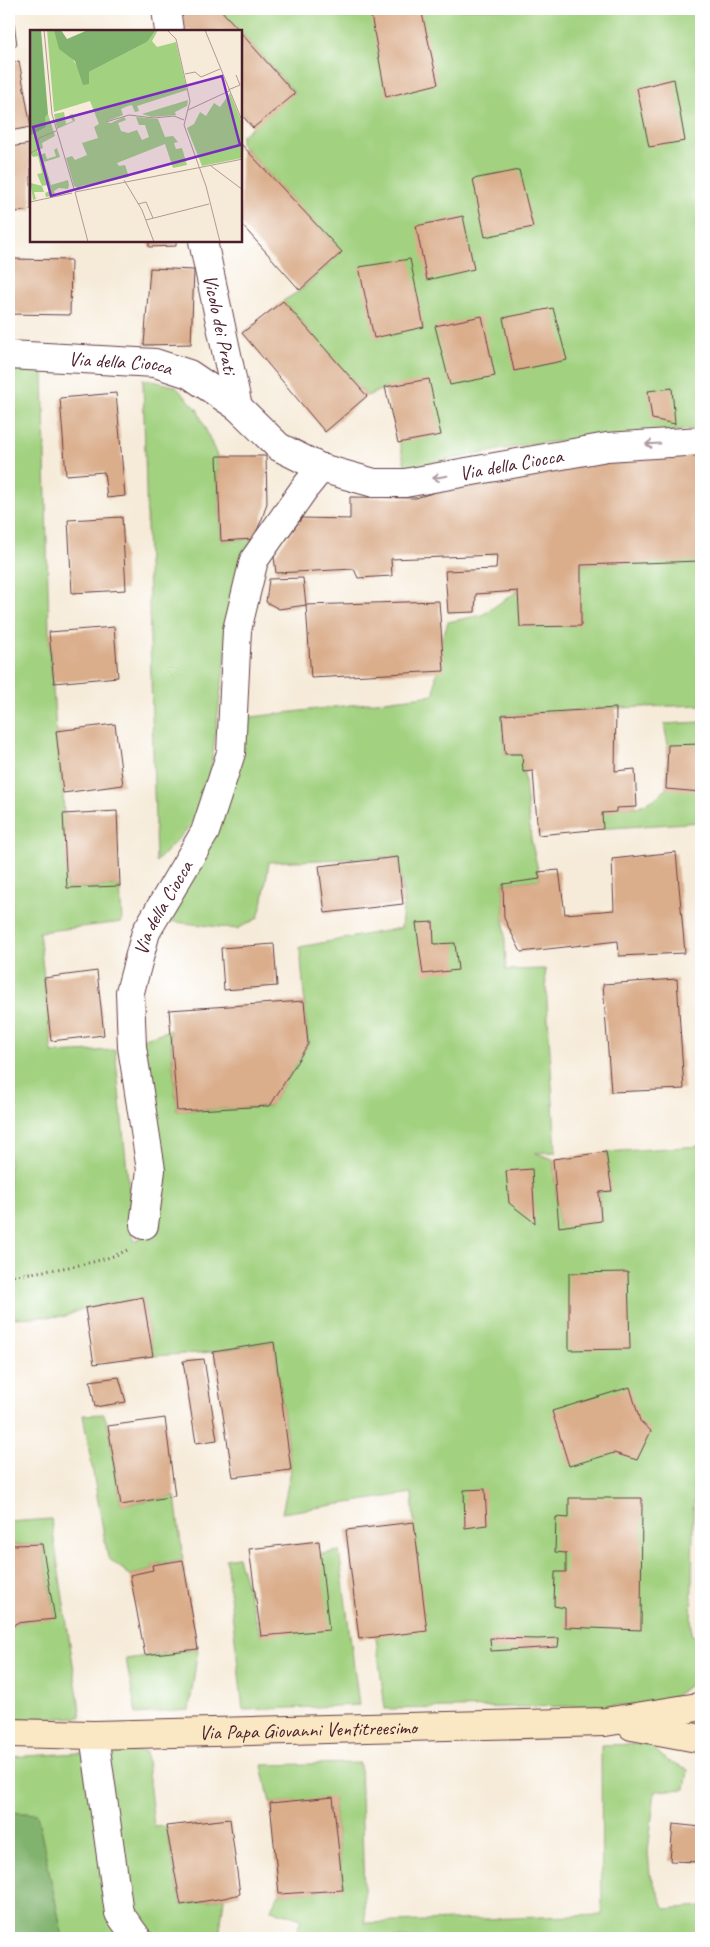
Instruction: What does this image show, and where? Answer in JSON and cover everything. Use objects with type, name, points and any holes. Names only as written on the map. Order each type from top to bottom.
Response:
[{"type":"main road","name":"Via Papa Giovanni Ventitreesimo","points":[[9,1733],[94,1735],[606,1722],[699,1705]]},
{"type":"main road","points":[[699,1705],[692,1722],[699,1741]]},
{"type":"main road","name":"Via Papa Giovanni Ventitreesimo","points":[[606,1722],[699,1741]]},
{"type":"street","points":[[166,9],[170,30]]},
{"type":"street","name":"Vicolo dei Prati","points":[[203,242],[238,407]]},
{"type":"street","name":"Via della Ciocca","points":[[9,355],[155,363],[189,374],[238,407],[279,446],[321,468],[374,483],[404,483],[607,447],[701,442]]},
{"type":"street","name":"Via della Ciocca","points":[[144,1225],[151,1170],[132,1047],[130,992],[146,932],[205,832],[231,752],[237,630],[254,560],[321,468]]},
{"type":"street","points":[[94,1735],[119,1913],[137,1938]]},
{"type":"path","points":[[9,1276],[101,1259],[128,1250],[144,1225]]},
{"type":"green space","points":[[220,9],[701,9],[701,429],[531,444],[406,468],[385,388],[367,396],[283,301],[301,290],[342,252],[242,145],[242,135],[295,93],[242,34],[242,30],[239,30]]},
{"type":"green space","points":[[9,370],[43,370],[49,632],[56,731],[63,793],[67,888],[120,886],[122,922],[39,932],[52,1053],[115,1050],[134,1241],[157,1230],[166,1183],[142,1039],[170,1030],[177,1111],[270,1106],[308,1044],[300,947],[401,928],[404,900],[398,857],[269,862],[258,918],[237,929],[167,921],[243,718],[434,695],[439,648],[448,622],[482,615],[518,591],[581,565],[701,558],[701,705],[502,715],[505,754],[522,754],[531,839],[540,879],[503,884],[506,970],[545,969],[556,1152],[535,1153],[553,1159],[559,1226],[601,1221],[599,1192],[611,1191],[606,1152],[701,1146],[701,1473],[694,1473],[691,1634],[701,1640],[701,1676],[675,1696],[643,1705],[385,1709],[376,1637],[414,1522],[412,1493],[282,1513],[291,1470],[274,1342],[213,1352],[153,1356],[143,1297],[85,1308],[66,1316],[9,1318]]},
{"type":"green space","points":[[143,379],[175,386],[197,409],[217,456],[221,541],[253,539],[229,628],[210,776],[194,822],[156,862]]},
{"type":"green space","points":[[701,722],[701,822],[552,832],[549,807],[637,807],[653,800],[666,789],[668,745],[664,724]]},
{"type":"green space","points":[[104,1414],[108,1426],[121,1505],[175,1496],[183,1560],[152,1565],[153,1570],[130,1575],[108,1558],[83,1415]]},
{"type":"green space","points":[[51,1519],[81,1717],[9,1720],[9,1632],[16,1623],[55,1618],[42,1544],[14,1545],[9,1541],[9,1522]]},
{"type":"green space","points":[[339,1551],[359,1705],[243,1710],[226,1559],[238,1557],[261,1636],[316,1555]]},
{"type":"green space","points":[[198,1649],[189,1710],[136,1714],[126,1659]]},
{"type":"green space","points":[[649,1744],[667,1761],[688,1770],[685,1789],[655,1791],[648,1852],[650,1874],[665,1909],[701,1906],[701,1938],[295,1938],[301,1919],[271,1909],[279,1894],[343,1889],[333,1798],[270,1803],[262,1765],[360,1763],[365,1923],[602,1915],[601,1745]]},
{"type":"green space","points":[[96,1752],[146,1752],[154,1827],[166,1826],[181,1905],[224,1898],[219,1938],[63,1938],[37,1814],[9,1812],[9,1757]]},
{"type":"green space","points":[[9,1812],[37,1814],[63,1938],[9,1938]]},
{"type":"building","points":[[9,9],[12,9],[17,45],[9,46]]},
{"type":"building","points":[[191,9],[220,9],[239,30],[171,30],[169,28]]},
{"type":"building","points":[[400,9],[421,9],[438,84],[386,97],[371,15]]},
{"type":"building","points":[[242,34],[295,94],[253,128],[242,115]]},
{"type":"building","points":[[19,61],[30,127],[9,131],[9,63]]},
{"type":"building","points":[[674,79],[685,141],[649,147],[637,88]]},
{"type":"building","points":[[30,144],[30,210],[9,213],[9,147]]},
{"type":"building","points":[[242,145],[342,252],[300,290],[242,225]]},
{"type":"building","points":[[519,170],[533,227],[485,237],[473,179]]},
{"type":"building","points":[[463,216],[474,269],[427,280],[416,226]]},
{"type":"building","points":[[149,242],[176,242],[176,246],[149,247]]},
{"type":"building","points":[[9,259],[71,260],[70,315],[9,314]]},
{"type":"building","points":[[410,259],[424,327],[374,338],[359,267]]},
{"type":"building","points":[[150,268],[194,270],[191,344],[144,345]]},
{"type":"building","points":[[283,301],[367,396],[325,432],[242,333]]},
{"type":"building","points":[[553,308],[567,360],[514,371],[503,318]]},
{"type":"building","points":[[482,316],[495,376],[450,385],[435,326]]},
{"type":"building","points":[[429,379],[441,435],[398,443],[385,387]]},
{"type":"building","points":[[672,388],[675,424],[652,419],[648,391]]},
{"type":"building","points":[[116,393],[125,496],[107,498],[104,472],[66,475],[60,398]]},
{"type":"building","points":[[701,450],[701,561],[581,565],[581,626],[520,627],[518,591],[476,594],[475,612],[448,613],[445,571],[496,569],[497,555],[391,559],[392,576],[358,578],[354,569],[276,573],[274,556],[302,518],[350,519],[350,497],[416,498],[492,475],[610,456]]},
{"type":"building","points":[[217,456],[266,456],[267,503],[253,539],[221,541]]},
{"type":"building","points":[[122,517],[126,590],[72,593],[68,520]]},
{"type":"building","points":[[303,578],[306,605],[279,609],[266,602],[269,579]]},
{"type":"building","points":[[439,601],[444,671],[311,678],[306,605]]},
{"type":"building","points":[[114,627],[118,677],[54,683],[49,632]]},
{"type":"building","points":[[616,708],[615,771],[635,769],[637,807],[616,808],[616,812],[602,813],[603,829],[538,835],[533,771],[523,772],[522,754],[505,754],[502,715]]},
{"type":"building","points":[[115,724],[123,785],[63,793],[56,731]]},
{"type":"building","points":[[701,744],[701,792],[666,789],[668,745]]},
{"type":"building","points":[[117,811],[120,886],[67,888],[63,814]]},
{"type":"building","points":[[676,852],[685,953],[619,956],[618,941],[521,952],[504,918],[503,884],[540,879],[538,872],[559,870],[565,914],[614,910],[612,859]]},
{"type":"building","points":[[398,857],[403,904],[325,913],[319,866]]},
{"type":"building","points":[[433,922],[434,944],[455,943],[458,970],[423,974],[416,923]]},
{"type":"building","points":[[274,944],[277,986],[224,990],[221,948]]},
{"type":"building","points":[[97,971],[104,1035],[51,1041],[44,978]]},
{"type":"building","points":[[677,979],[684,1089],[611,1092],[603,984]]},
{"type":"building","points":[[304,1001],[308,1044],[270,1106],[177,1111],[169,1010]]},
{"type":"building","points":[[606,1152],[612,1191],[599,1192],[601,1221],[559,1227],[553,1159]]},
{"type":"building","points":[[532,1169],[535,1223],[509,1203],[506,1171]]},
{"type":"building","points":[[628,1272],[630,1349],[569,1350],[569,1273]]},
{"type":"building","points":[[143,1297],[153,1356],[94,1364],[85,1308]]},
{"type":"building","points":[[274,1342],[291,1470],[233,1477],[213,1352]]},
{"type":"building","points":[[204,1359],[217,1440],[196,1443],[183,1361]]},
{"type":"building","points":[[119,1377],[126,1402],[95,1407],[90,1381]]},
{"type":"building","points":[[630,1387],[640,1421],[651,1431],[637,1460],[614,1453],[569,1466],[552,1411]]},
{"type":"building","points":[[165,1418],[175,1496],[121,1505],[108,1426]]},
{"type":"building","points":[[485,1489],[487,1525],[465,1528],[464,1490]]},
{"type":"building","points":[[569,1498],[642,1498],[641,1630],[565,1627],[565,1608],[554,1606],[555,1572],[566,1572],[566,1553],[555,1552],[556,1517],[569,1518]]},
{"type":"building","points":[[414,1522],[427,1631],[359,1639],[346,1530]]},
{"type":"building","points":[[9,1541],[14,1545],[42,1544],[55,1619],[16,1623],[9,1632]]},
{"type":"building","points":[[319,1541],[329,1630],[261,1636],[249,1549]]},
{"type":"building","points":[[183,1560],[198,1649],[145,1655],[130,1575],[153,1570],[152,1565]]},
{"type":"building","points":[[490,1638],[559,1638],[558,1647],[491,1651]]},
{"type":"building","points":[[333,1797],[343,1890],[279,1894],[270,1803]]},
{"type":"building","points":[[230,1819],[240,1894],[181,1905],[166,1826]]},
{"type":"building","points":[[673,1824],[701,1827],[701,1862],[670,1861]]}]
